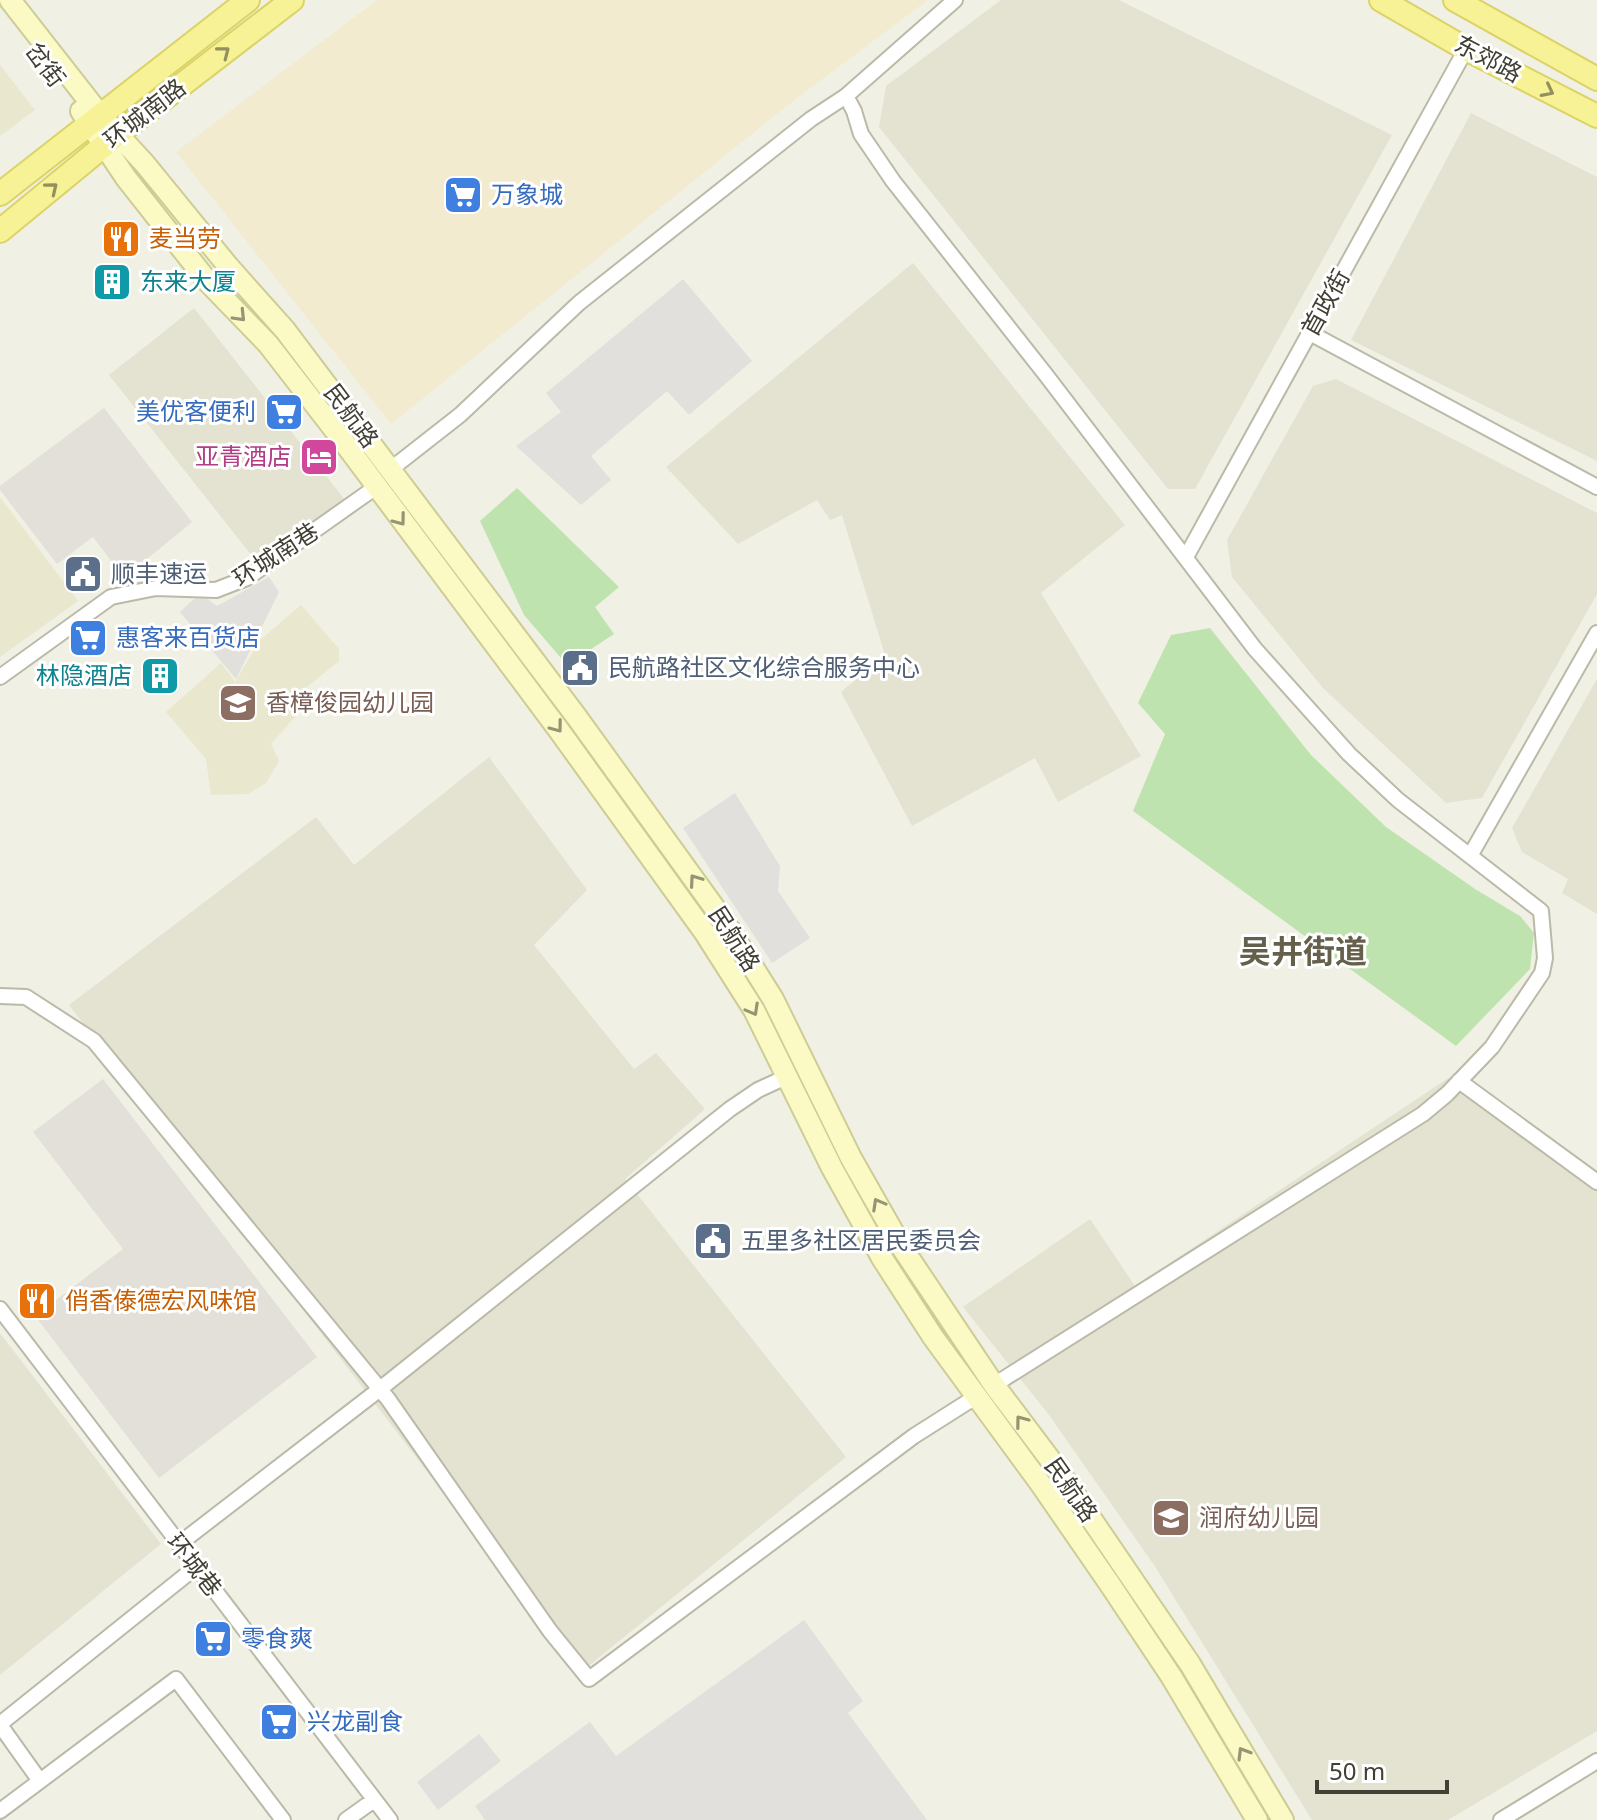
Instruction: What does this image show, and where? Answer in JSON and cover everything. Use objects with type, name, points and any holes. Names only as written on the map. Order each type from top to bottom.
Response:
[{"type":"main road","name":"岔街","points":[[10,0],[95,119]]},
{"type":"main road","name":"环城南路","points":[[0,194],[248,0]]},
{"type":"main road","name":"环城南路","points":[[0,231],[111,140],[292,0]]},
{"type":"main road","name":"东郊路","points":[[1381,0],[1466,49],[1597,116]]},
{"type":"main road","name":"东郊路","points":[[1457,1],[1597,79]]},
{"type":"main road","name":"岔街","points":[[0,7],[95,119]]},
{"type":"main road","name":"民航路","points":[[95,119],[285,330],[576,716],[724,921],[773,999],[851,1158],[985,1391],[1040,1483],[1171,1676],[1257,1820]]},
{"type":"main road","name":"民航路","points":[[111,140],[126,178],[208,282],[268,344],[558,729],[705,933],[754,1010],[882,1258],[933,1337],[1058,1470],[1182,1653],[1283,1820]]},
{"type":"street","points":[[391,469],[460,415],[579,303],[811,119],[846,96],[955,0]]},
{"type":"street","name":"首政街","points":[[1186,557],[1466,49]]},
{"type":"street","points":[[0,996],[26,997],[94,1041],[380,1389],[550,1631],[589,1679],[914,1436],[1423,1114],[1492,1047],[1542,973],[1545,958],[1541,911],[1398,800],[1349,754],[1255,649],[893,181],[861,134],[846,96]]},
{"type":"street","points":[[1310,333],[1597,487]]},
{"type":"street","name":"环城南巷","points":[[0,677],[111,597],[156,588],[216,590],[247,578],[376,487]]},
{"type":"street","points":[[1470,856],[1597,633]]},
{"type":"street","points":[[179,1544],[380,1389],[730,1109],[758,1090],[786,1077]]},
{"type":"street","points":[[1459,1081],[1597,1182]]},
{"type":"street","name":"环城巷","points":[[0,1309],[390,1820]]},
{"type":"street","points":[[40,1781],[0,1724],[196,1567]]},
{"type":"street","points":[[0,1811],[176,1679],[283,1820]]},
{"type":"street","points":[[1501,1820],[1597,1761]]},
{"type":"street","points":[[346,1820],[374,1800]]},
{"type":"shaded area","name":"万象城","points":[[377,0],[928,0],[797,98],[391,424],[176,152]]},
{"type":"shaded area","points":[[1001,0],[1119,0],[1392,135],[1195,489],[1168,489],[879,127],[886,86]]},
{"type":"shaded area","points":[[0,65],[35,110],[0,136]]},
{"type":"shaded area","points":[[1471,113],[1597,177],[1597,461],[1351,340]]},
{"type":"shaded area","points":[[913,263],[1125,525],[1041,593],[1141,756],[1058,802],[1035,758],[912,826],[841,692],[885,655],[842,515],[830,520],[817,500],[738,544],[666,467]]},
{"type":"shaded area","points":[[683,279],[752,361],[689,415],[667,391],[591,456],[611,480],[581,505],[516,446],[561,412],[546,393]]},
{"type":"shaded area","points":[[194,308],[345,500],[260,566],[109,375]]},
{"type":"shaded area","points":[[1336,379],[1597,513],[1597,594],[1482,798],[1446,803],[1323,688],[1232,577],[1227,540],[1313,386]]},
{"type":"shaded area","points":[[104,408],[192,522],[124,578],[93,537],[57,564],[0,490],[0,486]]},
{"type":"shaded area","points":[[0,497],[78,601],[0,657]]},
{"type":"shaded area","points":[[269,577],[279,592],[236,679],[180,612],[194,599],[206,598],[217,606]]},
{"type":"shaded area","name":"香樟俊园幼儿园","points":[[301,605],[339,649],[339,661],[296,696],[302,709],[271,744],[279,761],[266,783],[248,794],[211,795],[206,759],[166,712],[221,663],[235,682],[260,640]]},
{"type":"shaded area","points":[[1597,679],[1597,914],[1562,893],[1568,879],[1522,852],[1512,828]]},
{"type":"shaded area","points":[[489,757],[587,890],[534,945],[634,1069],[656,1053],[705,1109],[625,1179],[846,1457],[581,1672],[69,1005],[316,817],[354,865]]},
{"type":"shaded area","points":[[735,793],[780,866],[778,891],[810,938],[772,963],[683,828]]},
{"type":"shaded area","points":[[1456,1073],[1597,1180],[1597,1731],[1448,1820],[1312,1820],[1154,1565],[1049,1415],[963,1307],[1090,1219],[1135,1286]]},
{"type":"shaded area","points":[[103,1079],[317,1357],[159,1478],[35,1316],[123,1249],[33,1132]]},
{"type":"shaded area","points":[[0,1333],[161,1544],[0,1675]]},
{"type":"shaded area","points":[[804,1620],[863,1701],[848,1713],[927,1820],[485,1820],[475,1806],[590,1722],[616,1756]]},
{"type":"shaded area","points":[[479,1734],[501,1761],[438,1810],[417,1782]]},
{"type":"green space","points":[[517,488],[619,587],[595,607],[614,634],[567,665],[524,615],[480,521]]},
{"type":"green space","points":[[1210,628],[1311,755],[1386,827],[1475,889],[1520,916],[1534,933],[1530,969],[1456,1046],[1133,811],[1165,734],[1138,703],[1171,635]]},
{"type":"place","name":"万象城","points":[[463,195]]},
{"type":"place","name":"麦当劳","points":[[121,239]]},
{"type":"place","name":"东来大厦","points":[[112,282]]},
{"type":"place","name":"美优客便利","points":[[284,412]]},
{"type":"place","name":"亚青酒店","points":[[319,457]]},
{"type":"place","name":"顺丰速运","points":[[83,574]]},
{"type":"place","name":"惠客来百货店","points":[[88,638]]},
{"type":"place","name":"民航路社区文化综合服务中心","points":[[580,668]]},
{"type":"place","name":"林隐酒店","points":[[160,676]]},
{"type":"place","name":"香樟俊园幼儿园","points":[[238,703]]},
{"type":"place","name":"五里多社区居民委员会","points":[[713,1241]]},
{"type":"place","name":"俏香傣德宏风味馆","points":[[37,1301]]},
{"type":"place","name":"润府幼儿园","points":[[1171,1518]]},
{"type":"place","name":"零食爽","points":[[213,1639]]},
{"type":"place","name":"兴龙副食","points":[[279,1722]]},
{"type":"district","name":"吴井街道","points":[[1303,952]]}]
